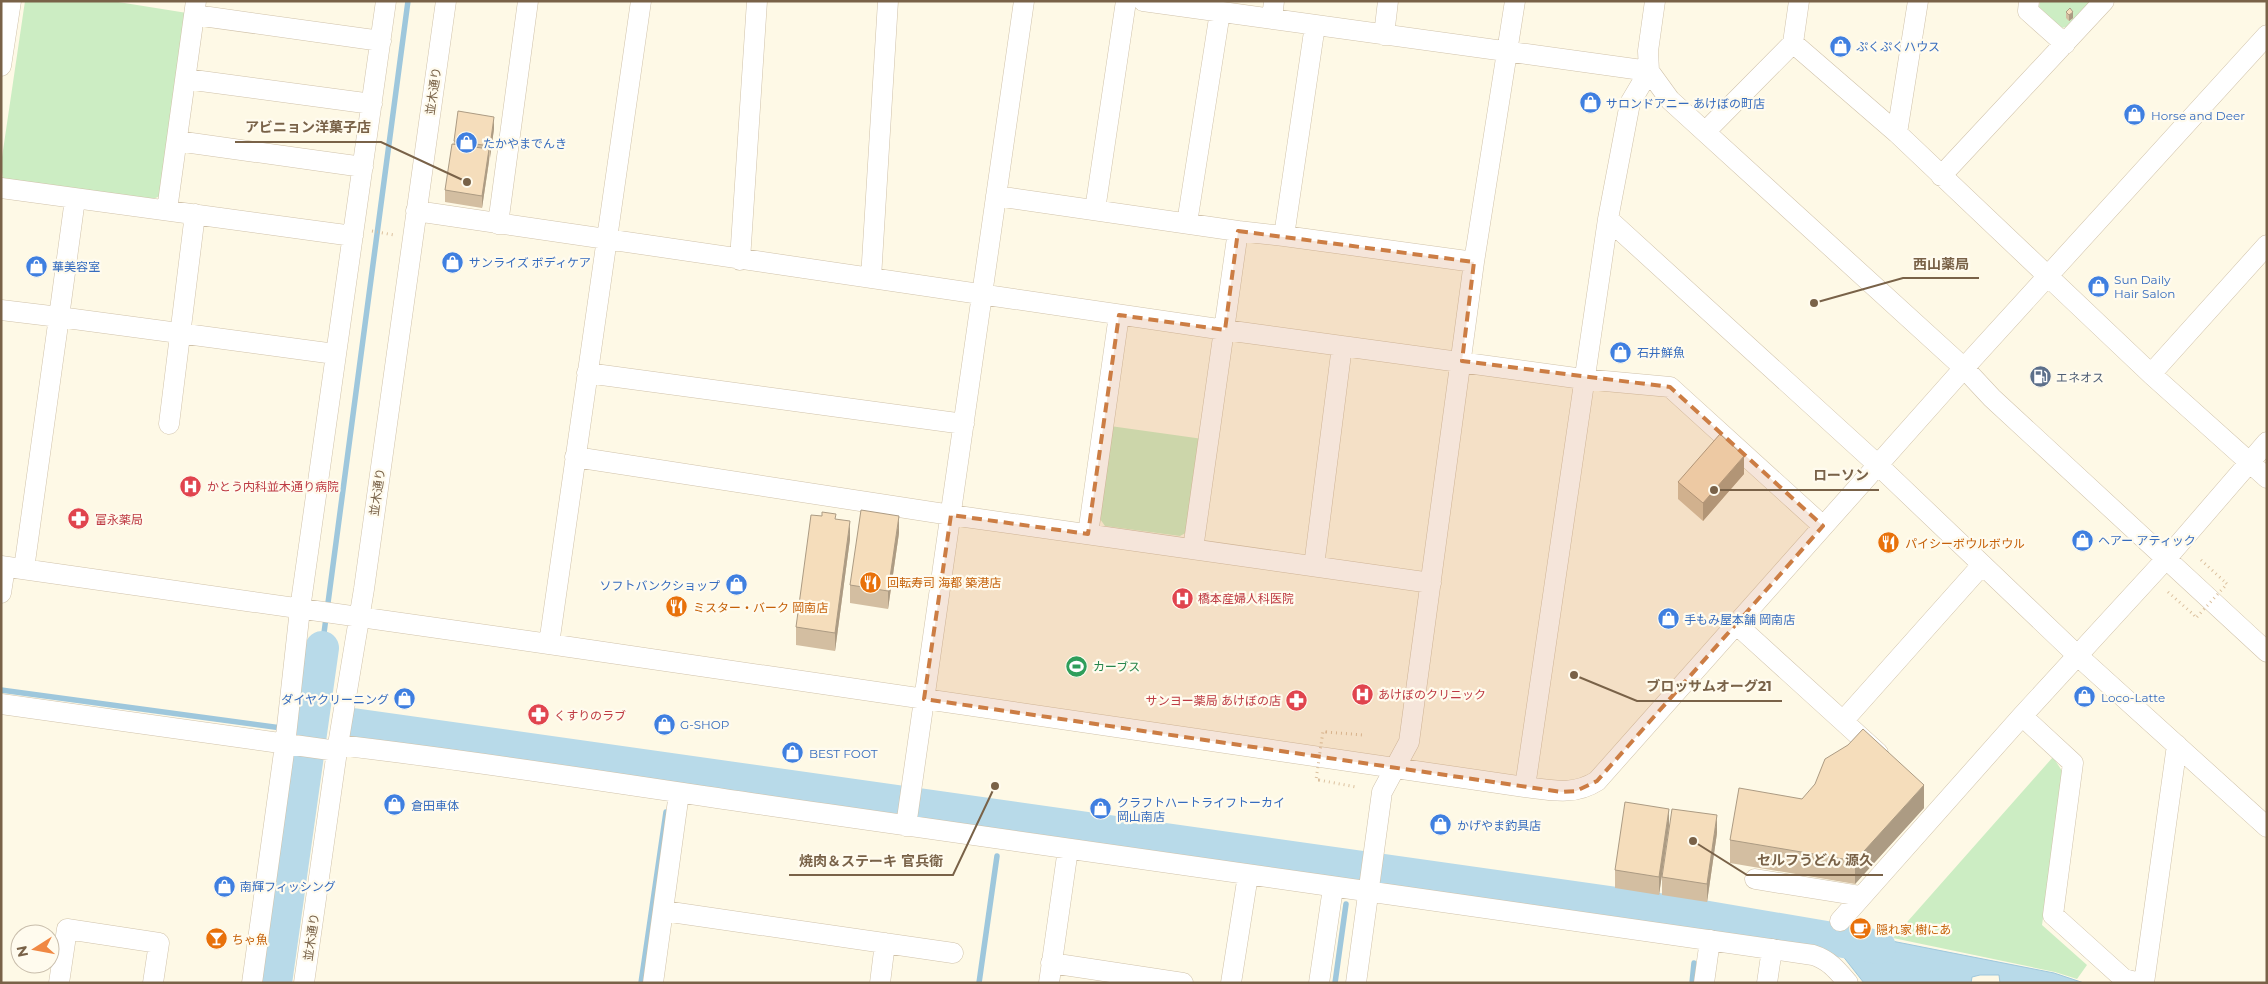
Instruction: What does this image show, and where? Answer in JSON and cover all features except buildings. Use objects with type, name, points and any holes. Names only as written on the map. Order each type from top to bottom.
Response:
[{"type":"street","points":[[252,983],[306,610],[335,354],[360,233],[363,167],[386,1]]},
{"type":"street","name":"並木通り","points":[[304,983],[332,749],[359,617],[446,1]]},
{"type":"street","points":[[498,224],[528,1]]},
{"type":"street","points":[[549,644],[641,1]]},
{"type":"street","points":[[740,260],[757,1]]},
{"type":"street","points":[[871,278],[888,1]]},
{"type":"street","points":[[908,811],[952,515],[1024,1]]},
{"type":"street","points":[[1095,210],[1126,1]]},
{"type":"street","points":[[1384,35],[1388,1]]},
{"type":"street","points":[[1356,983],[1382,792],[1409,742],[1474,262],[1515,1]]},
{"type":"street","points":[[1655,1],[1648,52],[1649,71],[1658,86],[1670,100],[1706,131],[1934,343],[1964,368],[1992,398],[2267,652]]},
{"type":"street","points":[[1706,131],[1793,43],[1799,1]]},
{"type":"street","points":[[1898,133],[1918,1]]},
{"type":"street","points":[[2029,1],[2028,11],[2065,44]]},
{"type":"street","points":[[1941,176],[2104,1]]},
{"type":"street","points":[[1,66],[7,2]]},
{"type":"street","points":[[1147,2],[1220,12],[1273,10],[1315,25],[1649,71]]},
{"type":"street","points":[[167,210],[195,8],[381,41]]},
{"type":"street","points":[[1187,223],[1220,12]]},
{"type":"street","points":[[1284,236],[1315,25]]},
{"type":"street","points":[[10,567],[1397,766],[1562,792],[1576,791],[1588,787],[1597,781],[1964,368],[2267,35]]},
{"type":"street","points":[[1793,43],[1898,133],[2151,374],[2267,478]]},
{"type":"street","points":[[1525,786],[1583,379],[1608,219],[1630,103],[1649,71]]},
{"type":"street","points":[[186,79],[372,104]]},
{"type":"street","points":[[177,141],[363,167]]},
{"type":"street","points":[[1,188],[75,199],[360,233]]},
{"type":"street","points":[[996,196],[1238,231],[1474,262]]},
{"type":"street","points":[[1,593],[10,567],[59,317],[75,199]]},
{"type":"street","points":[[416,211],[606,241],[1225,330],[1583,379],[1670,387],[1823,526]]},
{"type":"street","points":[[169,424],[195,214]]},
{"type":"street","points":[[1608,219],[1878,466],[2078,656],[2267,827]]},
{"type":"street","points":[[1192,549],[1238,231]]},
{"type":"street","points":[[2151,374],[2267,245]]},
{"type":"street","points":[[1,310],[335,354]]},
{"type":"street","points":[[1088,534],[1119,315]]},
{"type":"street","points":[[1314,566],[1342,346]]},
{"type":"street","points":[[587,373],[964,424]]},
{"type":"street","points":[[1840,921],[1939,808],[2166,559],[2267,442]]},
{"type":"street","points":[[575,457],[952,515],[1431,583]]},
{"type":"street","points":[[1843,721],[1982,565]]},
{"type":"street","points":[[1736,624],[1895,768]]},
{"type":"street","points":[[1,704],[288,737],[332,749],[525,769],[679,793],[908,811],[1068,849],[1333,888],[1370,879],[1710,940],[1813,955],[1824,958],[1848,983]]},
{"type":"street","points":[[2022,716],[2073,763],[2053,915],[2124,980],[2139,983]]},
{"type":"street","points":[[2144,983],[2177,745]]},
{"type":"street","points":[[653,983],[679,793]]},
{"type":"street","points":[[1924,795],[1939,808]]},
{"type":"street","points":[[1068,849],[1050,973],[1183,983]]},
{"type":"street","points":[[1231,983],[1248,876]]},
{"type":"street","points":[[1756,879],[1861,896]]},
{"type":"street","points":[[1319,983],[1333,888]]},
{"type":"street","points":[[664,911],[953,953]]},
{"type":"street","points":[[59,983],[67,929],[159,943],[153,983]]},
{"type":"street","points":[[1704,983],[1710,940]]},
{"type":"street","points":[[880,983],[885,943]]},
{"type":"street","points":[[1767,983],[1772,949]]},
{"type":"path","points":[[360,233],[386,233],[394,235]]},
{"type":"path","points":[[2168,592],[2196,618],[2227,584],[2201,560]]},
{"type":"path","points":[[1356,787],[1316,780],[1323,731],[1357,736],[1363,735]]},
{"type":"highlighted area","points":[[1238,231],[1474,262],[1462,361],[1670,387],[1823,526],[1597,781],[1576,791],[1562,792],[924,699],[951,515],[1088,534],[1119,315],[1225,330]]},
{"type":"green space","points":[[25,1],[112,1],[187,13],[160,196],[151,200],[3,180],[1,164]]},
{"type":"green space","points":[[2040,1],[2095,1],[2072,26],[2061,28],[2039,7]]},
{"type":"green space","points":[[1110,426],[1203,439],[1191,530],[1180,536],[1105,526],[1098,516]]},
{"type":"green space","points":[[2053,757],[2064,774],[2042,925],[2087,965],[2077,979],[2055,972],[1893,938]]},
{"type":"water","points":[[1841,931],[2054,973],[2084,983],[2000,983],[1999,975],[1980,975],[1972,977],[1971,983],[1864,983],[1842,955],[1824,949]]},
{"type":"waterway","points":[[322,648],[408,1]]},
{"type":"waterway","points":[[275,983],[322,648]]},
{"type":"waterway","points":[[1,690],[311,732]]},
{"type":"waterway","points":[[353,725],[1673,912],[1879,947]]},
{"type":"waterway","points":[[670,781],[672,770]]},
{"type":"waterway","points":[[641,983],[666,812]]},
{"type":"waterway","points":[[1001,824],[1002,817]]},
{"type":"waterway","points":[[979,983],[997,856]]},
{"type":"waterway","points":[[1351,867],[1351,873]]},
{"type":"waterway","points":[[1335,983],[1346,904]]},
{"type":"waterway","points":[[1700,922],[1701,917]]},
{"type":"waterway","points":[[1692,983],[1694,963]]},
{"type":"place","name":"ぷくぷくハウス","points":[[1840,46]]},
{"type":"place","name":"サロンドアニー あけぼの町店","points":[[1590,103]]},
{"type":"place","name":"Horse and Deer","points":[[2135,115]]},
{"type":"place","name":"たかやまでんき","points":[[467,143]]},
{"type":"place","name":"アビニョン洋菓子店","points":[[467,182]]},
{"type":"place","name":"サンライズ ボディケア","points":[[453,262]]},
{"type":"place","name":"華美容室","points":[[36,266]]},
{"type":"place","name":"Sun Daily Hair Salon","points":[[2098,286]]},
{"type":"place","name":"西山薬局","points":[[1814,303]]},
{"type":"place","name":"石井鮮魚","points":[[1621,352]]},
{"type":"place","name":"エネオス","points":[[2040,377]]},
{"type":"place","name":"かとう内科並木通り病院","points":[[191,486]]},
{"type":"place","name":"ローソン","points":[[1714,490]]},
{"type":"place","name":"富永薬局","points":[[79,519]]},
{"type":"place","name":"ヘアー アティック","points":[[2082,540]]},
{"type":"place","name":"パイシーボウルボウル","points":[[1889,543]]},
{"type":"place","name":"回転寿司 海都 築港店","points":[[871,582]]},
{"type":"place","name":"ソフトバンクショップ","points":[[736,585]]},
{"type":"place","name":"橋本産婦人科医院","points":[[1182,598]]},
{"type":"place","name":"ミスター・バーク 岡南店","points":[[677,607]]},
{"type":"place","name":"手もみ屋本舗 岡南店","points":[[1668,619]]},
{"type":"place","name":"カーブス","points":[[1077,666]]},
{"type":"place","name":"ブロッサムオーグ21","points":[[1574,675]]},
{"type":"place","name":"あけぼのクリニック","points":[[1362,694]]},
{"type":"place","name":"Loco-Latte","points":[[2085,697]]},
{"type":"place","name":"ダイヤクリーニング","points":[[405,699]]},
{"type":"place","name":"サンヨー薬局 あけぼの店","points":[[1297,700]]},
{"type":"place","name":"くすりのラブ","points":[[538,715]]},
{"type":"place","name":"G-SHOP","points":[[664,724]]},
{"type":"place","name":"BEST FOOT","points":[[793,753]]},
{"type":"place","name":"焼肉＆ステーキ 官兵衛","points":[[995,786]]},
{"type":"place","name":"倉田車体","points":[[395,805]]},
{"type":"place","name":"クラフトハートライフトーカイ 岡山南店","points":[[1101,809]]},
{"type":"place","name":"かげやま釣具店","points":[[1441,825]]},
{"type":"place","name":"セルフうどん 源久","points":[[1693,841]]},
{"type":"place","name":"南輝フィッシング","points":[[224,886]]},
{"type":"place","name":"隠れ家 樹にあ","points":[[1860,929]]},
{"type":"place","name":"ちゃ魚","points":[[216,939]]}]
